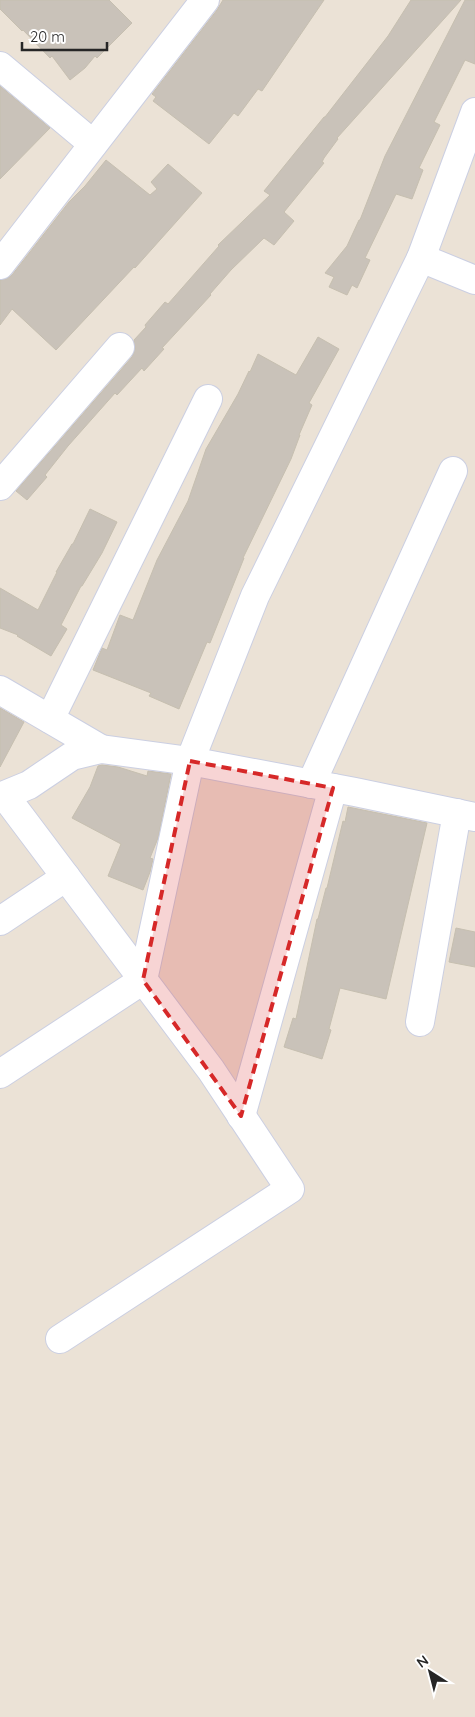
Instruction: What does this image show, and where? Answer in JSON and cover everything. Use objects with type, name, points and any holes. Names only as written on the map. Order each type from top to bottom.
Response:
[{"type":"street","points":[[0,265],[205,0]]},
{"type":"street","points":[[0,66],[93,144]]},
{"type":"street","points":[[0,1074],[143,980],[190,761],[255,596],[421,258],[475,112]]},
{"type":"street","points":[[421,258],[475,280]]},
{"type":"street","points":[[0,486],[120,347]]},
{"type":"street","points":[[50,719],[208,399]]},
{"type":"street","points":[[241,1116],[322,786],[453,471]]},
{"type":"street","points":[[0,690],[101,750]]},
{"type":"street","points":[[60,1339],[290,1189],[211,1070],[3,796],[30,785],[72,756],[101,750],[190,761],[466,815],[420,1022]]},
{"type":"street","points":[[0,921],[66,877]]},
{"type":"highlighted area","points":[[190,761],[333,788],[241,1116],[143,980]]},
{"type":"building","points":[[0,0],[109,0],[132,23],[97,58],[95,56],[85,68],[70,80],[52,56],[50,58],[0,9]]},
{"type":"building","points":[[223,0],[324,0],[262,91],[258,89],[238,116],[234,113],[209,144],[153,101],[156,97],[152,94]]},
{"type":"building","points":[[411,0],[461,0],[337,138],[324,158],[322,162],[324,163],[284,212],[294,221],[274,245],[264,238],[231,270],[144,371],[142,368],[117,395],[115,393],[68,446],[45,475],[47,477],[27,500],[16,491],[132,357],[135,349],[134,340],[146,327],[145,325],[165,302],[168,304],[218,245],[270,195],[264,191],[388,36]]},
{"type":"building","points":[[465,0],[475,0],[475,64],[465,60],[434,122],[440,125],[419,168],[423,170],[412,199],[396,194],[365,258],[370,260],[357,288],[352,285],[347,295],[329,287],[334,277],[325,273],[347,246],[360,220],[385,156]]},
{"type":"building","points":[[0,86],[50,128],[0,179]]},
{"type":"building","points":[[106,160],[150,195],[157,189],[151,182],[168,164],[202,193],[135,268],[56,350],[12,309],[0,325],[0,280],[12,275],[69,202]]},
{"type":"building","points":[[318,337],[339,349],[309,403],[312,405],[291,459],[243,558],[210,643],[207,642],[179,709],[149,696],[151,693],[93,670],[102,648],[107,650],[120,615],[133,620],[157,560],[188,501],[206,449],[238,394],[258,354],[296,375]]},
{"type":"building","points":[[90,509],[117,522],[102,553],[81,586],[61,625],[67,629],[51,656],[18,635],[0,628],[0,588],[38,610]]},
{"type":"building","points":[[0,708],[24,722],[0,767]]},
{"type":"building","points":[[98,766],[118,767],[147,776],[148,771],[171,774],[158,838],[150,858],[153,859],[150,872],[143,890],[108,876],[121,844],[72,818],[90,787]]},
{"type":"building","points":[[348,807],[427,823],[386,999],[340,988],[329,1029],[331,1030],[322,1059],[284,1047],[293,1018],[296,1019],[317,919]]},
{"type":"building","points":[[456,928],[475,932],[475,967],[449,962]]}]
